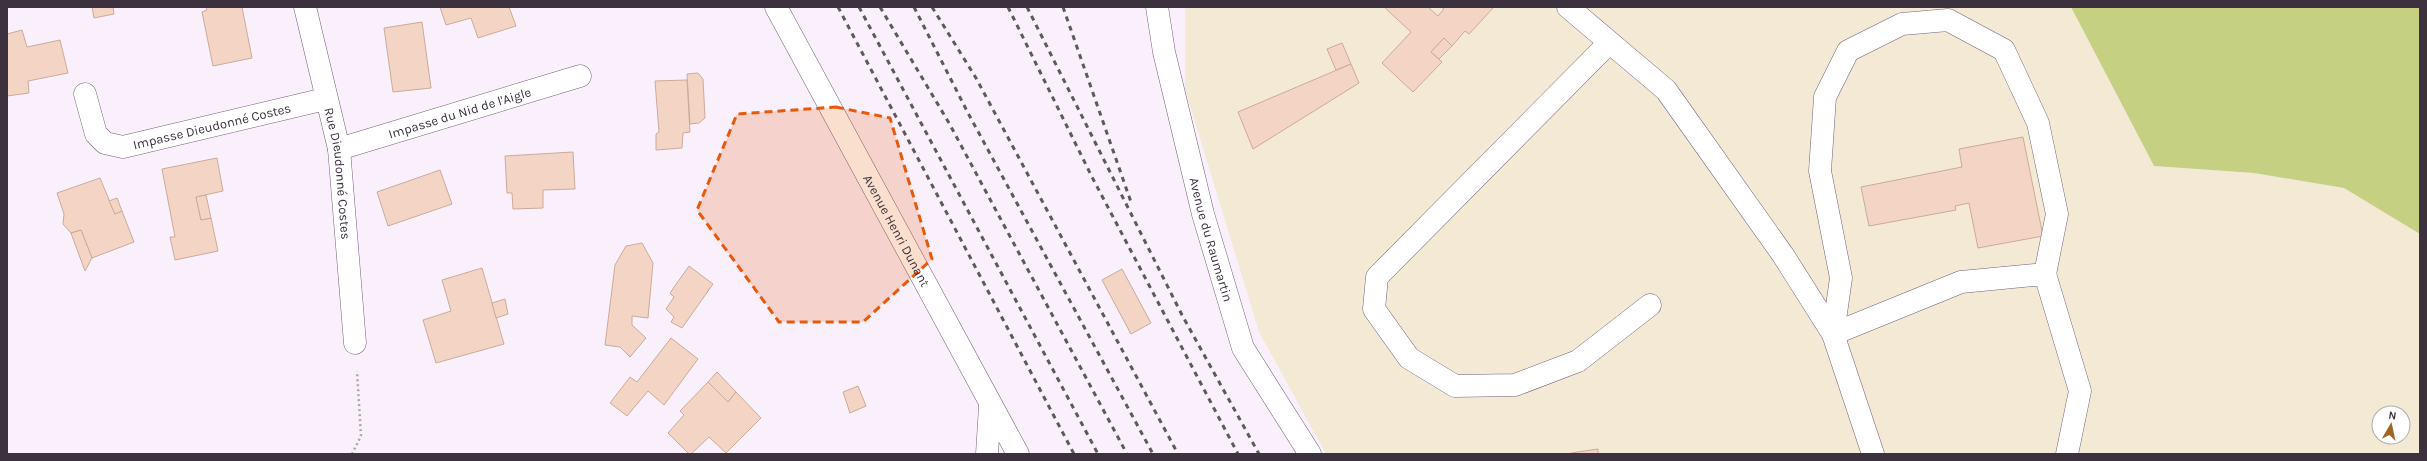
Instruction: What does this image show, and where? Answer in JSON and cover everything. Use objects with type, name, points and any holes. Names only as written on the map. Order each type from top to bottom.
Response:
[{"type":"street","name":"Avenue Henri Dunant","points":[[776,7],[990,406],[1018,454]]},
{"type":"street","name":"Avenue du Raumartin","points":[[1157,7],[1164,52],[1203,214],[1243,348],[1310,454]]},
{"type":"street","points":[[1568,7],[1666,90],[1783,255],[1833,334],[1873,454]]},
{"type":"street","name":"Rue Dieudonné Costes","points":[[310,8],[325,99],[339,148],[355,343]]},
{"type":"street","points":[[1833,334],[1840,278],[1820,171],[1825,97],[1848,51],[1902,24],[1948,20],[2004,50],[2038,123],[2057,214],[2046,274],[2080,391],[2068,454]]},
{"type":"street","points":[[1609,43],[1377,277],[1374,309],[1409,358],[1455,386],[1515,385],[1578,361],[1650,305]]},
{"type":"street","name":"Impasse du Nid de l'Aigle","points":[[339,148],[580,76]]},
{"type":"street","name":"Impasse Dieudonné Costes","points":[[85,94],[96,134],[105,143],[123,147],[325,99]]},
{"type":"street","points":[[1833,334],[1961,282],[2046,274]]},
{"type":"street","points":[[987,454],[990,406]]},
{"type":"path","points":[[352,454],[361,436],[355,343]]},
{"type":"highlighted area","points":[[836,107],[890,118],[932,259],[863,322],[779,322],[697,210],[737,114]]},
{"type":"shaded area","points":[[1185,7],[2071,7],[2154,166],[2254,173],[2344,188],[2420,234],[2420,454],[1326,454],[1259,332],[1185,89]]},
{"type":"green space","points":[[2071,7],[2420,7],[2420,234],[2344,188],[2254,173],[2154,166]]},
{"type":"building","points":[[92,7],[113,7],[114,14],[94,18]]},
{"type":"building","points":[[206,7],[242,7],[252,58],[213,66],[202,12],[207,10]]},
{"type":"building","points":[[440,7],[509,7],[516,26],[478,38],[471,18],[446,25]]},
{"type":"building","points":[[1384,7],[1428,7],[1438,16],[1444,9],[1441,7],[1494,7],[1469,34],[1465,31],[1452,46],[1444,38],[1431,52],[1442,62],[1413,92],[1382,63],[1411,32]]},
{"type":"building","points":[[422,22],[431,88],[393,92],[384,28]]},
{"type":"building","points":[[22,30],[27,47],[60,40],[68,73],[28,81],[29,93],[7,96],[7,34]]},
{"type":"building","points":[[1444,38],[1452,46],[1439,59],[1431,52]]},
{"type":"building","points":[[1342,43],[1351,64],[1336,70],[1327,49]]},
{"type":"building","points":[[1351,64],[1359,83],[1253,149],[1238,112]]},
{"type":"building","points":[[698,73],[703,79],[705,118],[699,123],[690,124],[687,74]]},
{"type":"building","points":[[687,80],[690,132],[683,133],[682,148],[656,150],[656,134],[659,132],[655,81]]},
{"type":"building","points":[[2023,137],[2043,236],[1978,248],[1969,203],[1955,206],[1956,210],[1869,226],[1861,187],[1962,167],[1959,149]]},
{"type":"building","points":[[573,152],[575,189],[543,190],[543,208],[513,209],[512,193],[507,193],[505,156]]},
{"type":"building","points":[[217,158],[223,191],[196,197],[201,220],[211,218],[218,251],[175,260],[170,237],[175,237],[162,169]]},
{"type":"building","points":[[440,170],[452,204],[388,226],[377,192]]},
{"type":"building","points":[[100,178],[115,214],[122,211],[134,242],[92,258],[81,230],[71,233],[63,224],[64,214],[57,193]]},
{"type":"building","points":[[206,195],[211,218],[201,220],[196,197]]},
{"type":"building","points":[[117,198],[122,211],[115,214],[109,201]]},
{"type":"building","points":[[81,230],[92,258],[85,271],[71,233]]},
{"type":"building","points":[[642,243],[653,263],[648,318],[632,316],[632,325],[646,338],[630,357],[620,347],[605,345],[615,265],[626,246]]},
{"type":"building","points":[[689,266],[713,284],[682,328],[671,322],[674,317],[666,309],[674,297],[670,293]]},
{"type":"building","points":[[482,268],[504,344],[436,363],[423,320],[451,311],[442,280]]},
{"type":"building","points":[[1122,269],[1151,323],[1131,334],[1102,280]]},
{"type":"building","points":[[505,299],[508,314],[496,318],[492,303]]},
{"type":"building","points":[[671,338],[698,359],[664,405],[648,391],[627,416],[610,403],[630,377],[637,382]]},
{"type":"building","points":[[717,372],[736,392],[728,402],[708,382]]},
{"type":"building","points":[[708,382],[728,402],[736,392],[761,418],[726,453],[709,437],[691,454],[689,454],[668,433],[684,415],[680,411]]},
{"type":"building","points":[[858,386],[866,406],[850,413],[843,392]]},
{"type":"building","points":[[1598,449],[1598,454],[1571,454],[1571,453]]},
{"type":"railway","points":[[838,7],[1074,454]]},
{"type":"railway","points":[[859,7],[1098,454]]},
{"type":"railway","points":[[880,7],[949,123],[1127,454]]},
{"type":"railway","points":[[914,7],[968,113],[1153,454]]},
{"type":"railway","points":[[932,7],[976,78],[1178,454]]},
{"type":"railway","points":[[1008,7],[1092,177],[1238,454]]},
{"type":"railway","points":[[1027,7],[1182,315],[1259,454]]},
{"type":"railway","points":[[1063,7],[1132,205]]}]
